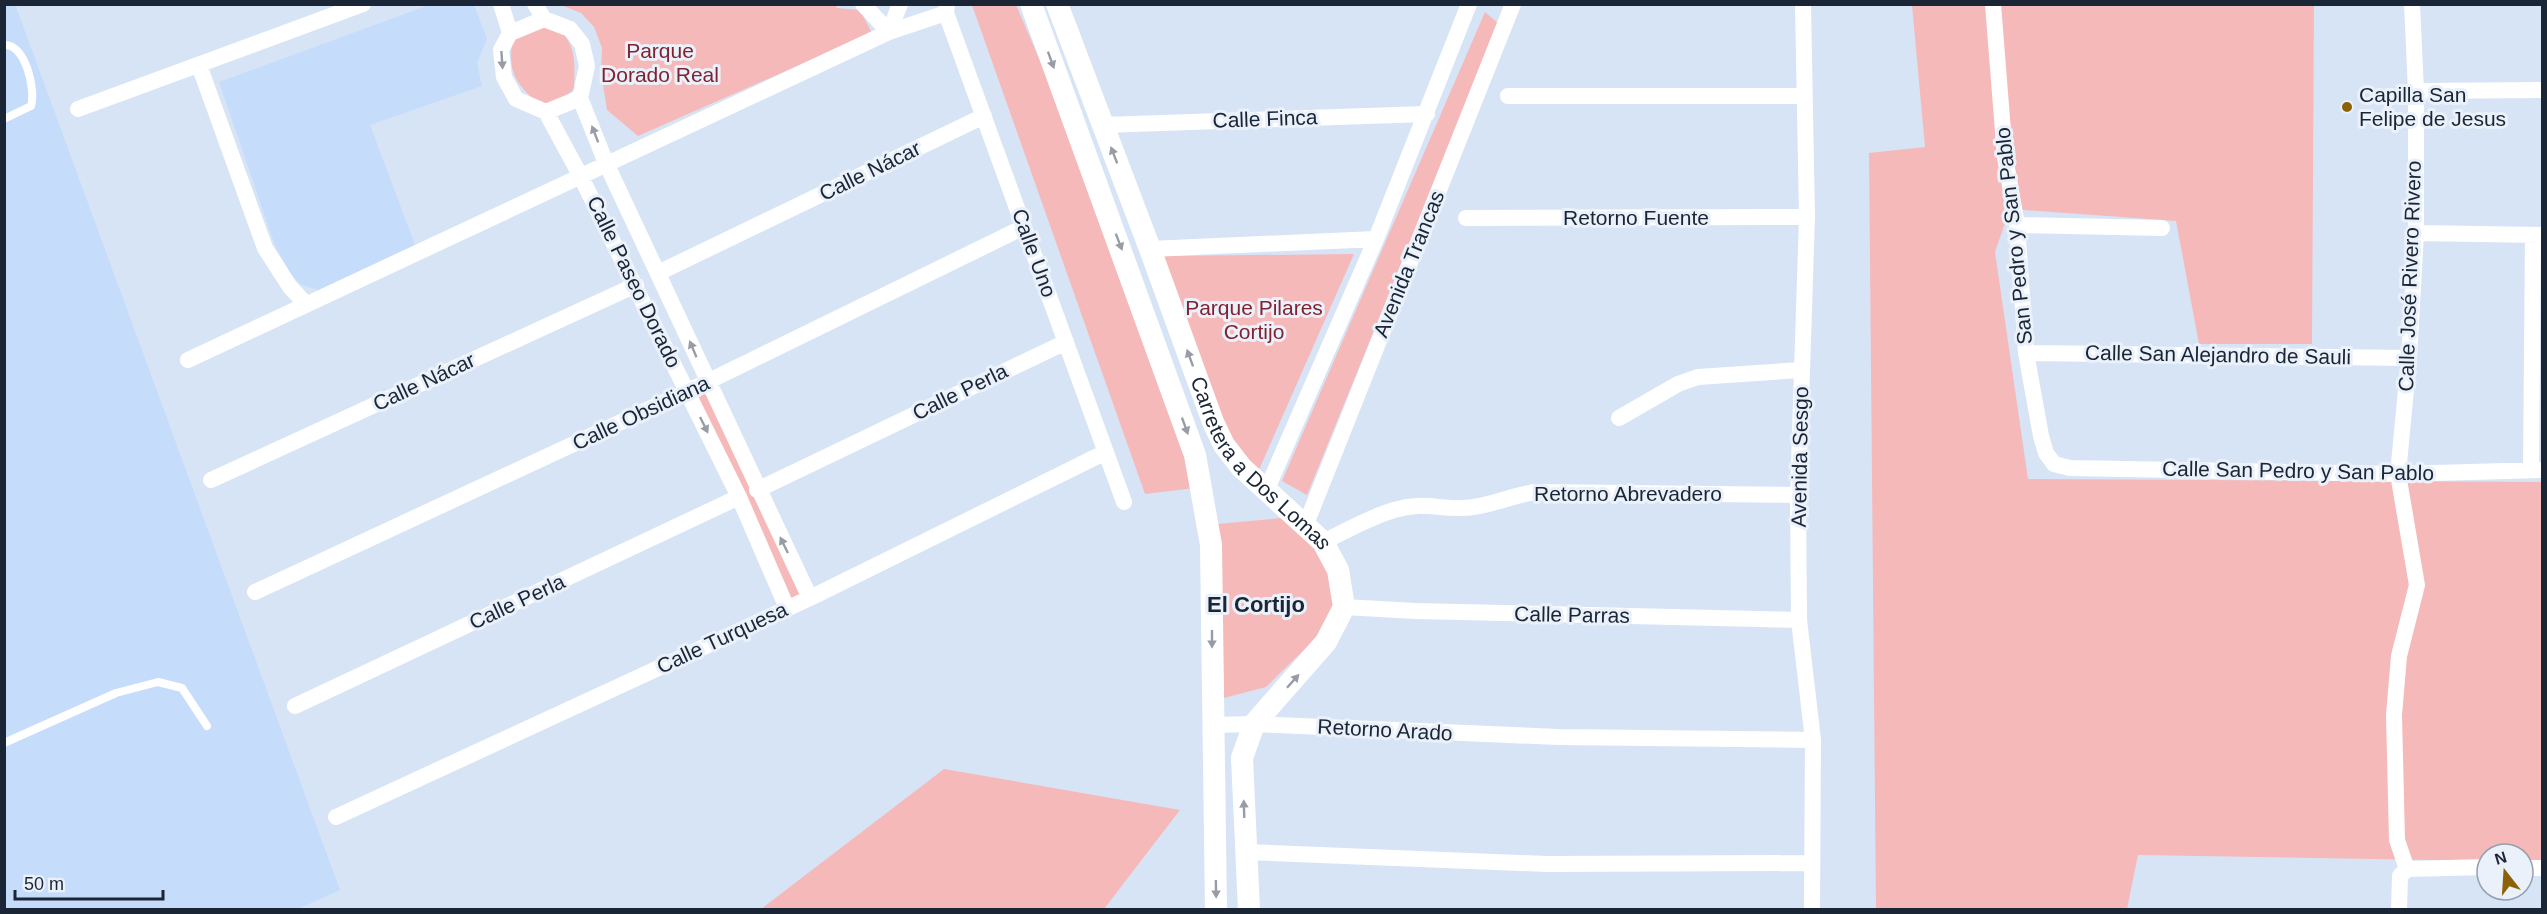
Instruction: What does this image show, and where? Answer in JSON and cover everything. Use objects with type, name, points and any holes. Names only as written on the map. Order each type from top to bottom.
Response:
[{"type":"main road","name":"Carretera a Dos Lomas","points":[[1031,4],[1195,455],[1211,545],[1216,909]]},
{"type":"main road","name":"Carretera a Dos Lomas","points":[[1056,4],[1150,249],[1213,422],[1224,445],[1241,466],[1323,542],[1338,570],[1344,607]]},
{"type":"main road","points":[[1249,909],[1242,758],[1254,724],[1326,642],[1344,607]]},
{"type":"street","points":[[78,109],[363,4]]},
{"type":"street","points":[[501,4],[510,33]]},
{"type":"street","points":[[535,4],[544,19],[570,29],[582,44],[587,66],[580,98],[546,112],[516,99],[504,77],[501,50],[510,33],[544,19]]},
{"type":"street","points":[[863,4],[889,32]]},
{"type":"street","points":[[889,32],[900,4]]},
{"type":"street","name":"Avenida Trancas","points":[[1267,489],[1376,239],[1469,4]]},
{"type":"street","name":"Avenida Trancas","points":[[1306,524],[1513,4]]},
{"type":"street","name":"Avenida Sesgo","points":[[1803,4],[1807,217],[1798,495],[1799,620],[1813,740],[1812,909]]},
{"type":"street","name":"San Pedro y San Pablo","points":[[1993,4],[2005,157],[2018,225],[2026,353],[2041,436],[2046,453],[2054,464]]},
{"type":"street","name":"Calle José Rivero Rivero","points":[[2407,869],[2397,840],[2394,715],[2399,656],[2417,585],[2398,474],[2409,358],[2416,232],[2416,91],[2412,4]]},
{"type":"street","points":[[188,360],[580,175],[889,32],[946,9]]},
{"type":"street","name":"Calle Uno","points":[[946,9],[1124,502]]},
{"type":"street","points":[[199,65],[265,248],[290,286],[306,304]]},
{"type":"street","points":[[2416,91],[2542,90]]},
{"type":"street","points":[[1508,96],[1804,96]]},
{"type":"street","name":"Calle Paseo Dorado","points":[[580,98],[606,164],[757,490],[810,598]]},
{"type":"street","name":"Calle Paseo Dorado","points":[[546,112],[688,391],[739,497],[787,608]]},
{"type":"street","name":"Calle Finca","points":[[1103,125],[1427,114]]},
{"type":"street","name":"Calle Nácar","points":[[658,273],[984,116]]},
{"type":"street","name":"Retorno Fuente","points":[[1466,218],[1807,217]]},
{"type":"street","points":[[2018,225],[2162,228]]},
{"type":"street","name":"Calle Obsidiana","points":[[255,592],[708,382],[1024,227]]},
{"type":"street","points":[[2416,232],[2538,235],[2537,470]]},
{"type":"street","points":[[1150,249],[1376,239]]},
{"type":"street","name":"Calle Nácar","points":[[211,480],[636,285]]},
{"type":"street","name":"Calle Perla","points":[[757,490],[1066,342]]},
{"type":"street","name":"Calle San Alejandro de Sauli","points":[[2026,353],[2409,358]]},
{"type":"street","points":[[1619,418],[1678,384],[1698,377],[1801,370]]},
{"type":"street","name":"Calle Turquesa","points":[[336,817],[810,598],[1106,452]]},
{"type":"street","name":"Calle San Pedro y San Pablo","points":[[2054,464],[2070,468],[2398,474],[2537,470]]},
{"type":"street","name":"Retorno Abrevadero","points":[[1323,542],[1394,510],[1427,504],[1458,508],[1483,506],[1509,496],[1535,492],[1798,495]]},
{"type":"street","name":"Calle Perla","points":[[295,706],[739,497]]},
{"type":"street","name":"Calle Parras","points":[[1344,607],[1415,611],[1799,620]]},
{"type":"street","name":"Retorno Arado","points":[[1212,725],[1254,724],[1558,738],[1813,740]]},
{"type":"street","points":[[1246,852],[1547,864],[1812,863]]},
{"type":"street","points":[[2399,909],[2400,876],[2407,869],[2419,866],[2475,867]]},
{"type":"lane","points":[[4,45],[10,45],[22,53],[34,96],[31,106],[4,119]]},
{"type":"lane","points":[[4,743],[116,693],[158,682],[182,688],[207,726]]},
{"type":"shaded area","points":[[15,4],[340,890],[298,909],[5,910],[4,5]]},
{"type":"shaded area","points":[[429,5],[474,5],[487,39],[477,63],[482,86],[370,125],[415,245],[319,290],[302,285],[291,275],[274,243],[219,82]]},
{"type":"green space","name":"Parque Dorado Real","points":[[561,5],[835,5],[837,8],[860,10],[872,33],[638,136],[607,110],[601,72],[602,48],[594,27],[581,13]]},
{"type":"green space","points":[[972,5],[1016,5],[1097,193],[1195,488],[1145,494]]},
{"type":"green space","points":[[1912,5],[2314,5],[2312,344],[2199,344],[2176,221],[2010,209],[1995,252],[2028,479],[2542,482],[2542,862],[2535,862],[2535,842],[2475,842],[2475,861],[2138,855],[2127,909],[1876,909],[1869,153],[1925,147]]},
{"type":"green space","points":[[1485,12],[1499,24],[1307,495],[1282,481]]},
{"type":"green space","points":[[553,23],[567,38],[573,53],[574,89],[564,98],[541,106],[519,83],[512,67],[511,48],[513,35]]},
{"type":"green space","name":"Parque Pilares Cortijo","points":[[1354,254],[1258,472],[1224,428],[1163,256]]},
{"type":"green space","points":[[706,387],[801,594],[791,601],[696,394]]},
{"type":"green space","points":[[1282,518],[1327,550],[1338,599],[1314,640],[1266,687],[1220,699],[1217,524]]},
{"type":"green space","points":[[944,769],[1180,810],[1104,909],[761,909]]},
{"type":"place","name":"Capilla San Felipe de Jesus","points":[[2347,107]]},
{"type":"district","name":"El Cortijo","points":[[1256,604]]}]
